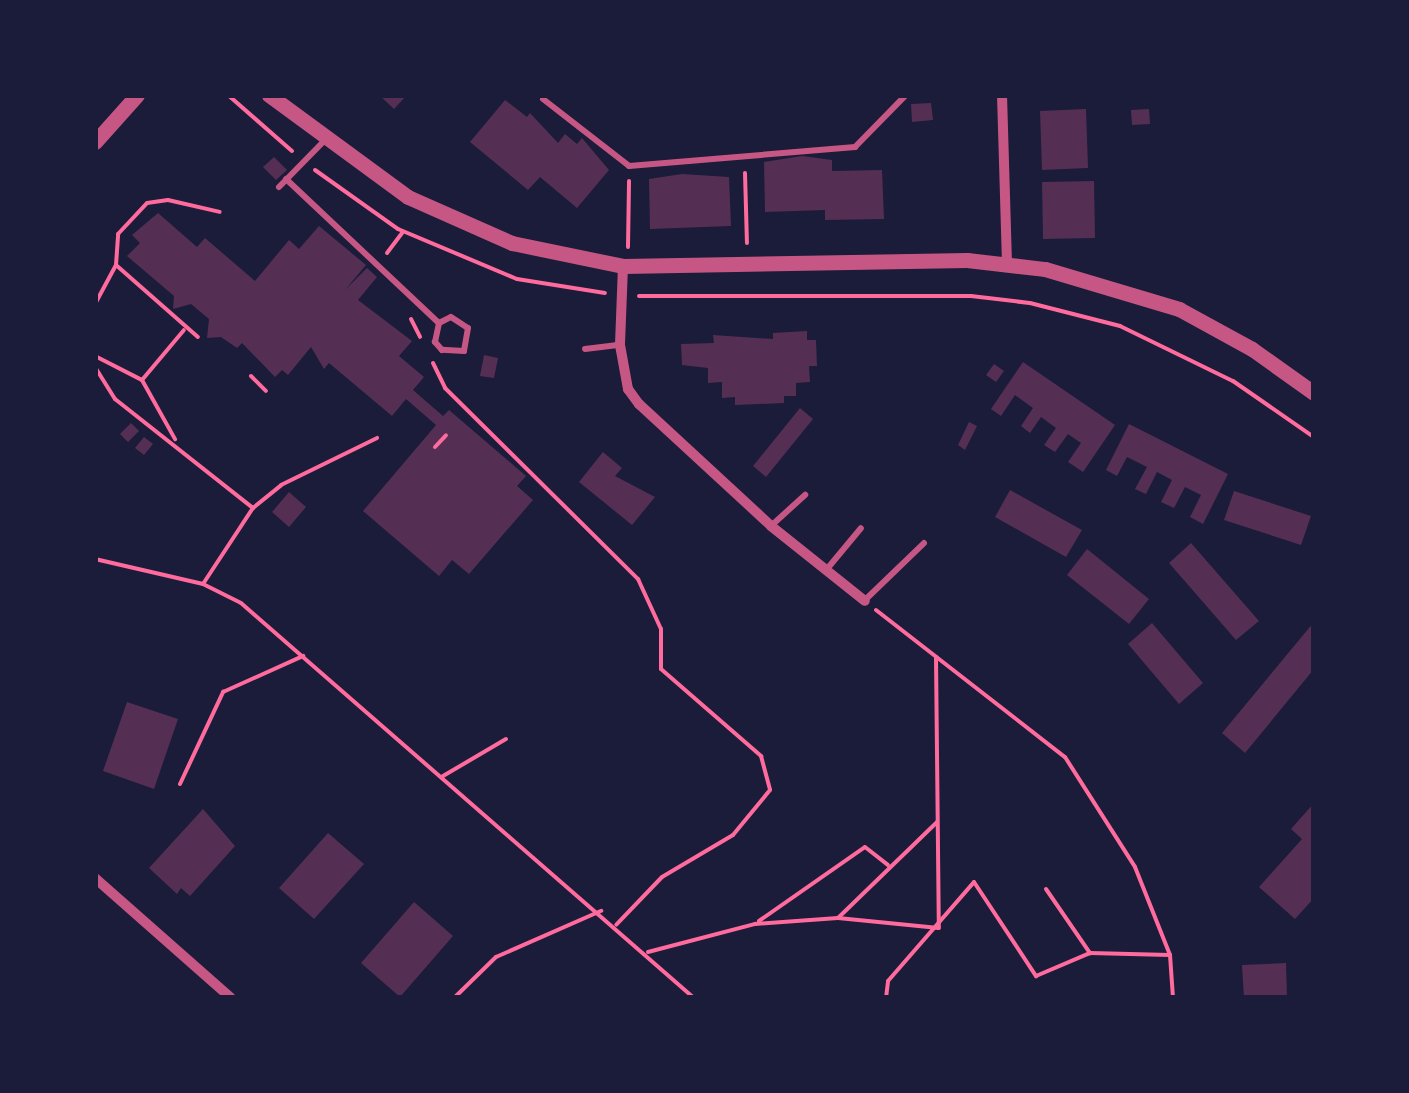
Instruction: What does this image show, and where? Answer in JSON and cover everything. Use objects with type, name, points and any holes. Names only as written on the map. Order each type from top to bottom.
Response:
[{"type":"street","points":[[95,142],[138,95]]},
{"type":"street","points":[[269,95],[324,140],[408,197],[512,243],[622,266],[1007,262],[1179,309],[1252,349],[1314,394]]},
{"type":"street","points":[[1002,95],[1007,262]]},
{"type":"street","points":[[622,266],[620,344],[628,389],[638,404],[771,526],[864,601]]},
{"type":"street","points":[[95,878],[231,998]]},
{"type":"lane","points":[[543,99],[630,166],[745,153],[855,147],[906,95]]},
{"type":"lane","points":[[279,187],[324,140]]},
{"type":"lane","points":[[286,179],[439,323]]},
{"type":"lane","points":[[451,317],[468,328],[464,351],[442,350],[436,342],[439,323],[451,317]]},
{"type":"lane","points":[[585,349],[620,344]]},
{"type":"lane","points":[[771,526],[805,495]]},
{"type":"lane","points":[[826,569],[862,528]]},
{"type":"lane","points":[[864,601],[924,543]]},
{"type":"path","points":[[745,153],[747,245]]},
{"type":"path","points":[[628,247],[630,166]]},
{"type":"path","points":[[96,301],[116,265],[118,234],[147,202],[168,200],[220,212]]},
{"type":"path","points":[[116,265],[198,338]]},
{"type":"path","points":[[142,286],[148,279]]},
{"type":"path","points":[[404,304],[445,388],[638,580],[661,629],[661,669],[762,756],[770,790],[732,835],[662,877],[616,925]]},
{"type":"path","points":[[142,380],[185,328]]},
{"type":"path","points":[[95,356],[142,380],[177,442]]},
{"type":"path","points":[[95,368],[116,399],[177,442],[253,508]]},
{"type":"path","points":[[251,376],[266,391]]},
{"type":"path","points":[[434,447],[446,434]]},
{"type":"path","points":[[203,584],[253,508],[280,484],[377,438]]},
{"type":"path","points":[[95,559],[203,584],[241,603],[616,925],[694,998]]},
{"type":"path","points":[[864,601],[1064,757],[1135,867],[1170,955],[1173,998]]},
{"type":"path","points":[[180,784],[223,692],[303,656]]},
{"type":"path","points":[[936,657],[939,928]]},
{"type":"path","points":[[443,776],[506,739]]},
{"type":"path","points":[[838,918],[938,822]]},
{"type":"path","points":[[755,924],[865,846],[888,866]]},
{"type":"path","points":[[886,998],[888,981],[939,928],[974,882],[1036,976],[1090,953],[1170,955]]},
{"type":"path","points":[[1046,888],[1090,953]]},
{"type":"path","points":[[454,998],[496,957],[600,912]]},
{"type":"path","points":[[645,953],[755,924],[838,918],[939,928]]},
{"type":"building","points":[[379,95],[407,95],[394,109]]},
{"type":"building","points":[[505,100],[527,117],[530,113],[558,143],[565,134],[577,144],[582,138],[609,170],[577,208],[540,177],[528,190],[470,142]]},
{"type":"building","points":[[931,103],[933,120],[912,122],[911,104]]},
{"type":"building","points":[[1086,109],[1088,168],[1042,170],[1040,111]]},
{"type":"building","points":[[1149,109],[1150,124],[1132,125],[1131,110]]},
{"type":"building","points":[[802,156],[832,160],[832,171],[882,170],[884,219],[825,220],[825,210],[765,212],[764,162]]},
{"type":"building","points":[[274,157],[287,170],[276,180],[263,167]]},
{"type":"building","points":[[682,174],[729,177],[731,226],[650,229],[649,179]]},
{"type":"building","points":[[1094,181],[1095,238],[1043,239],[1042,182]]},
{"type":"building","points":[[158,213],[197,247],[205,238],[255,281],[289,240],[299,249],[319,226],[366,265],[345,290],[367,268],[377,277],[358,300],[412,341],[399,356],[424,377],[413,390],[443,416],[449,410],[526,476],[517,486],[533,500],[469,574],[452,560],[439,576],[363,511],[436,425],[406,399],[392,416],[329,363],[324,369],[311,347],[288,375],[282,370],[275,377],[242,343],[237,348],[221,337],[207,338],[209,319],[191,304],[173,309],[174,296],[127,256],[140,243],[132,235]]},
{"type":"building","points":[[807,331],[807,340],[816,340],[817,366],[809,366],[810,382],[796,383],[796,396],[784,396],[784,403],[735,405],[735,397],[722,398],[722,382],[708,383],[708,368],[682,365],[681,344],[714,343],[713,335],[773,339],[773,333]]},
{"type":"building","points":[[484,355],[498,358],[494,378],[480,376]]},
{"type":"building","points":[[1023,362],[1115,425],[1083,472],[1068,462],[1081,443],[1068,434],[1055,452],[1044,445],[1056,428],[1041,417],[1030,433],[1021,426],[1033,408],[1015,395],[1001,416],[991,409]]},
{"type":"building","points":[[994,364],[1004,371],[996,382],[986,375]]},
{"type":"building","points":[[800,408],[813,419],[766,477],[753,466]]},
{"type":"building","points":[[969,422],[977,426],[965,450],[958,445]]},
{"type":"building","points":[[131,423],[139,431],[128,442],[120,434]]},
{"type":"building","points":[[1129,424],[1228,474],[1203,524],[1190,517],[1201,495],[1185,487],[1174,508],[1161,502],[1172,480],[1157,472],[1146,494],[1135,489],[1147,467],[1127,457],[1117,476],[1106,470]]},
{"type":"building","points":[[144,437],[153,444],[144,455],[135,448]]},
{"type":"building","points":[[603,452],[622,468],[615,476],[655,497],[632,525],[579,482]]},
{"type":"building","points":[[1010,490],[1082,530],[1066,557],[995,517]]},
{"type":"building","points":[[1234,491],[1311,516],[1301,545],[1224,520]]},
{"type":"building","points":[[289,492],[306,507],[289,527],[272,512]]},
{"type":"building","points":[[1191,543],[1259,621],[1236,640],[1169,563]]},
{"type":"building","points":[[1087,549],[1149,599],[1129,624],[1067,575]]},
{"type":"building","points":[[1314,622],[1314,669],[1245,753],[1222,733]]},
{"type":"building","points":[[1152,623],[1203,683],[1179,704],[1128,644]]},
{"type":"building","points":[[127,702],[178,719],[154,789],[103,771]]},
{"type":"building","points":[[1314,803],[1314,898],[1295,919],[1259,887],[1302,839],[1291,829]]},
{"type":"building","points":[[203,809],[235,846],[190,896],[181,888],[177,894],[149,868]]},
{"type":"building","points":[[328,833],[364,864],[314,919],[279,888]]},
{"type":"building","points":[[414,902],[453,936],[400,997],[361,963]]},
{"type":"building","points":[[1286,963],[1287,998],[1244,998],[1242,965]]}]
